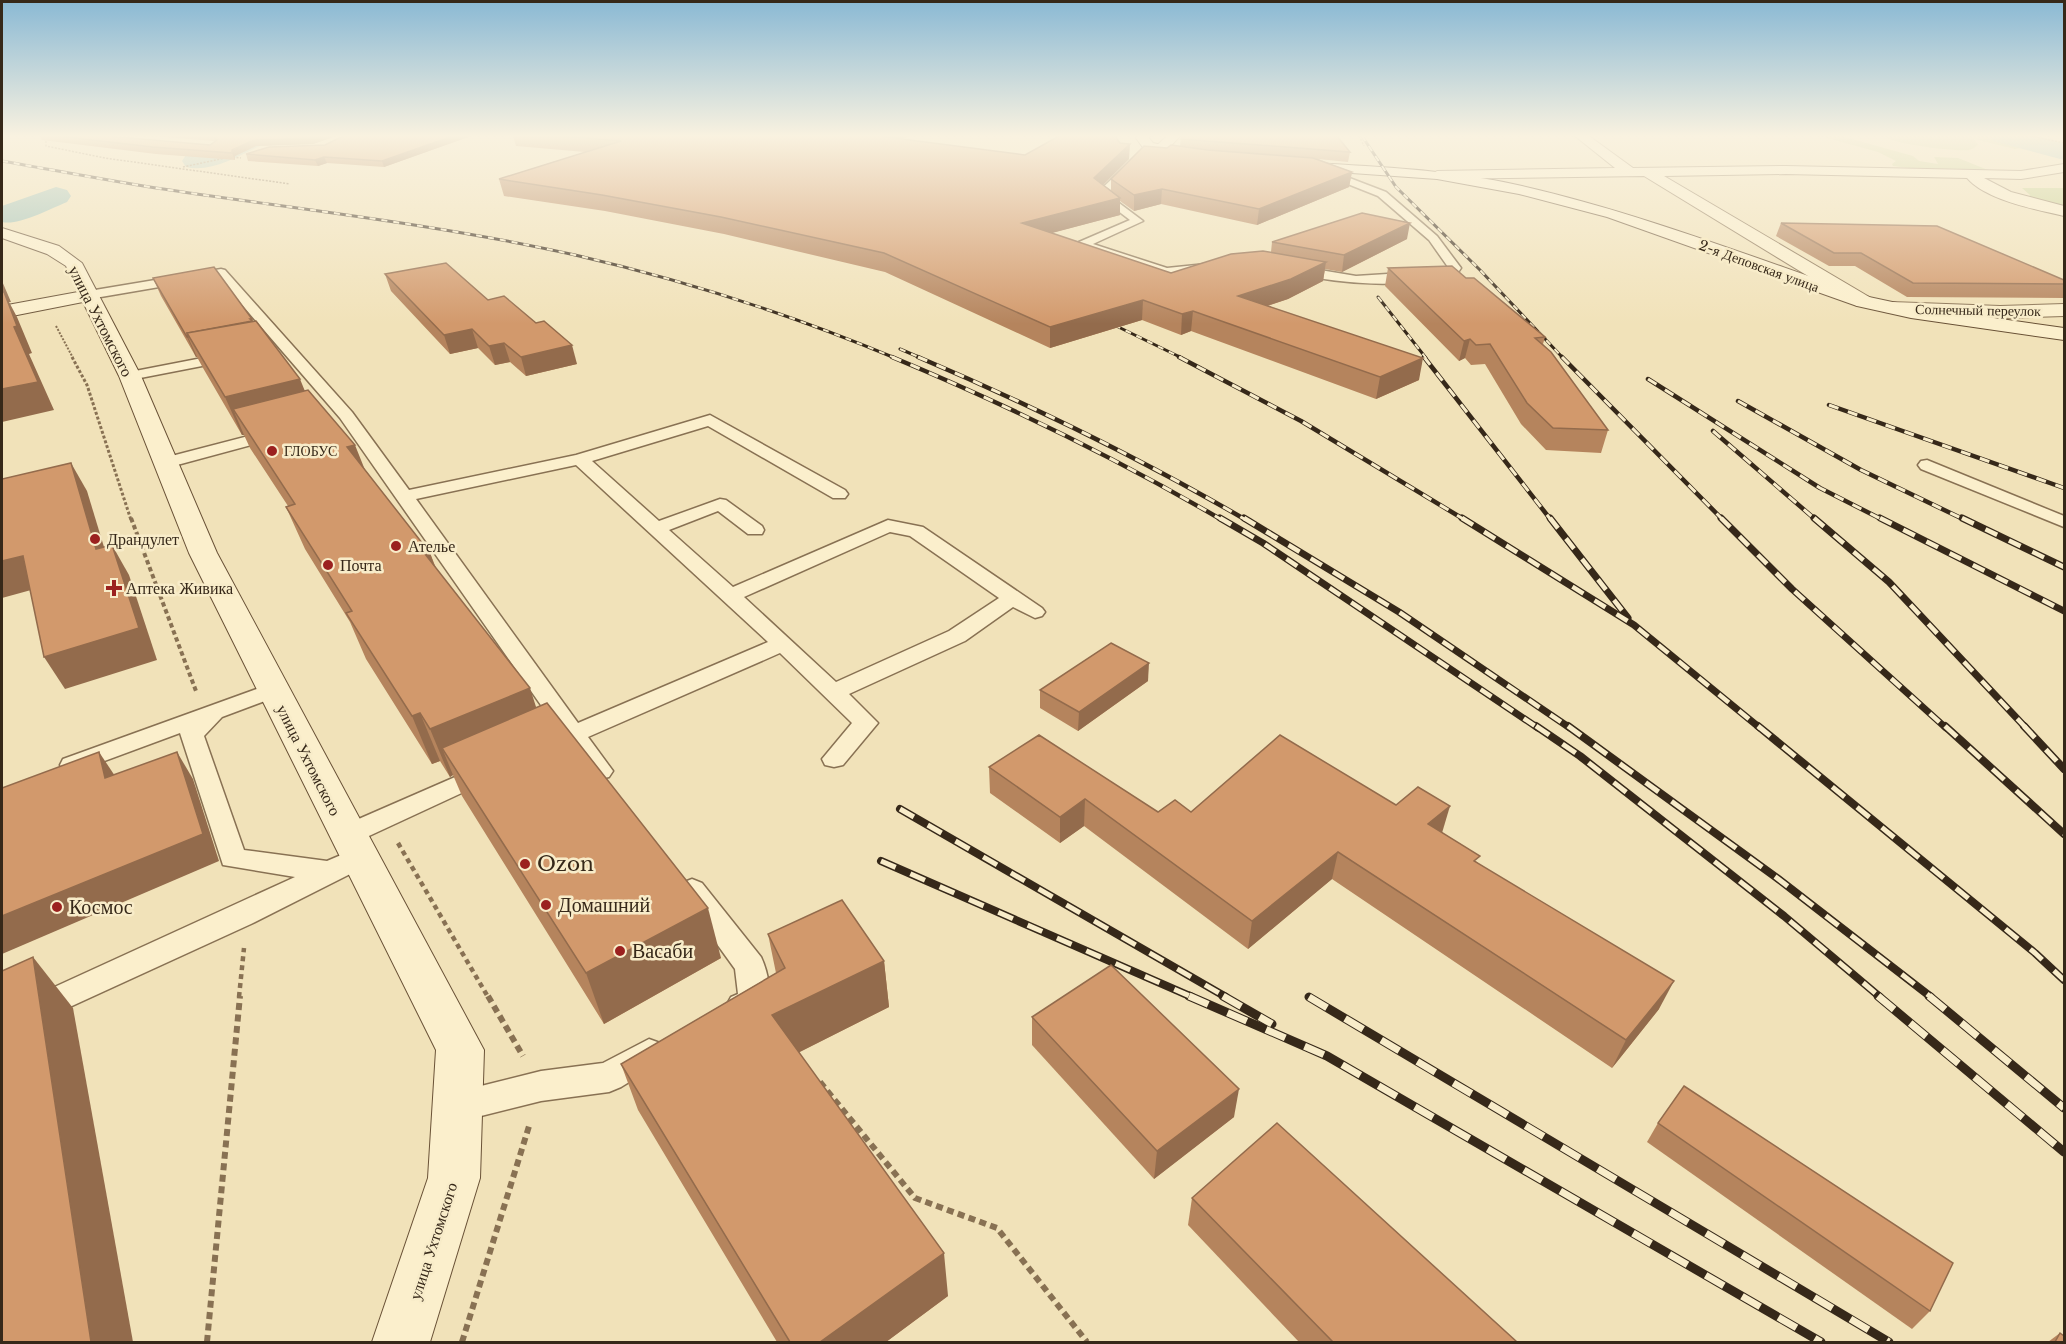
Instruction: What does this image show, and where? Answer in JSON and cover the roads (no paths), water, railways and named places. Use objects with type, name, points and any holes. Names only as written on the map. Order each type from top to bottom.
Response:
[{"type":"street","name":"2-я Деповская улица","points":[[1554,199],[1613,214],[1864,302],[2064,334]]},
{"type":"street","points":[[1692,199],[1864,302]]},
{"type":"street","points":[[2014,199],[2064,211]]},
{"type":"street","name":"улица Ухтомского","points":[[2,233],[53,250],[74,263],[130,376],[203,553],[273,690],[346,855],[460,1050],[454,1178],[401,1342]]},
{"type":"street","points":[[2,312],[89,295]]},
{"type":"street","name":"Солнечный переулок","points":[[1891,308],[2000,312],[2064,310]]},
{"type":"lane","points":[[1107,199],[1138,221],[1083,244],[1166,272],[1214,268]]},
{"type":"lane","points":[[1282,267],[1346,279],[1424,275],[1449,272],[1455,268],[1433,238],[1387,199]]},
{"type":"lane","points":[[89,295],[221,273],[288,346],[346,415],[572,735],[615,790]]},
{"type":"lane","points":[[265,350],[288,346]]},
{"type":"lane","points":[[130,376],[243,354]]},
{"type":"lane","points":[[323,421],[346,415]]},
{"type":"lane","points":[[405,496],[580,459],[710,420],[839,495]]},
{"type":"lane","points":[[166,463],[288,430]]},
{"type":"lane","points":[[580,459],[866,723],[834,759]]},
{"type":"lane","points":[[1927,465],[2064,522]]},
{"type":"lane","points":[[656,528],[714,499],[755,530]]},
{"type":"lane","points":[[730,596],[888,526],[916,531],[1035,612]]},
{"type":"lane","points":[[833,692],[957,636],[1013,598]]},
{"type":"lane","points":[[540,748],[783,644]]},
{"type":"lane","points":[[46,775],[273,690]]},
{"type":"lane","points":[[214,712],[191,734],[233,858],[346,855]]},
{"type":"lane","points":[[2,1025],[241,916],[509,762]]},
{"type":"lane","points":[[679,873],[750,966],[755,1002],[712,1015]]},
{"type":"lane","points":[[457,1107],[541,1086],[609,1077],[671,1040]]},
{"type":"waterway","points":[[8,214],[49,199]]},
{"type":"railway","points":[[230,199],[471,234],[575,255],[737,300],[817,327],[895,358]]},
{"type":"railway","points":[[1408,199],[1480,270],[1563,358]]},
{"type":"railway","points":[[1378,297],[1426,358]]},
{"type":"railway","points":[[1104,320],[1182,358]]},
{"type":"railway","points":[[900,349],[921,358]]},
{"type":"railway","points":[[892,357],[1060,433],[1222,520]]},
{"type":"railway","points":[[918,357],[1085,433],[1246,520]]},
{"type":"railway","points":[[1179,357],[1301,421],[1465,520]]},
{"type":"railway","points":[[1424,357],[1551,520]]},
{"type":"railway","points":[[1562,357],[1723,520]]},
{"type":"railway","points":[[1648,379],[1820,488],[1883,520]]},
{"type":"railway","points":[[1738,401],[1861,470],[1965,520]]},
{"type":"railway","points":[[1829,405],[2064,488]]},
{"type":"railway","points":[[1713,431],[1816,520]]},
{"type":"railway","points":[[1220,518],[1263,543],[1538,728]]},
{"type":"railway","points":[[1244,518],[1399,612],[1570,728]]},
{"type":"railway","points":[[1462,518],[1634,625],[1760,728]]},
{"type":"railway","points":[[1550,518],[1628,618]]},
{"type":"railway","points":[[1814,518],[1889,582],[2026,728]]},
{"type":"railway","points":[[1880,518],[2064,611]]},
{"type":"railway","points":[[1962,518],[2064,567]]},
{"type":"railway","points":[[1723,520],[1792,589],[1946,728]]},
{"type":"railway","points":[[1536,726],[1580,756],[1784,916],[1880,997]]},
{"type":"railway","points":[[1568,726],[1777,878],[1931,997]]},
{"type":"railway","points":[[1758,726],[2035,953],[2064,980]]},
{"type":"railway","points":[[1945,726],[2064,834]]},
{"type":"railway","points":[[2024,726],[2064,769]]},
{"type":"railway","points":[[900,809],[1226,997]]},
{"type":"railway","points":[[881,861],[1192,997]]},
{"type":"railway","points":[[1189,996],[1327,1056],[1821,1342]]},
{"type":"railway","points":[[1223,996],[1272,1024]]},
{"type":"railway","points":[[1878,996],[2064,1152]]},
{"type":"railway","points":[[1929,996],[2064,1108]]},
{"type":"railway","points":[[1309,997],[1889,1342]]},
{"type":"place","name":"ГЛОБУС","points":[[272,451]]},
{"type":"place","name":"Драндулет","points":[[95,539]]},
{"type":"place","name":"Ателье","points":[[396,546]]},
{"type":"place","name":"Почта","points":[[328,565]]},
{"type":"place","name":"Аптека Живика","points":[[114,588]]},
{"type":"place","name":"Ozon","points":[[525,864]]},
{"type":"place","name":"Домашний","points":[[546,905]]},
{"type":"place","name":"Космос","points":[[57,907]]},
{"type":"place","name":"Васаби","points":[[620,951]]}]
